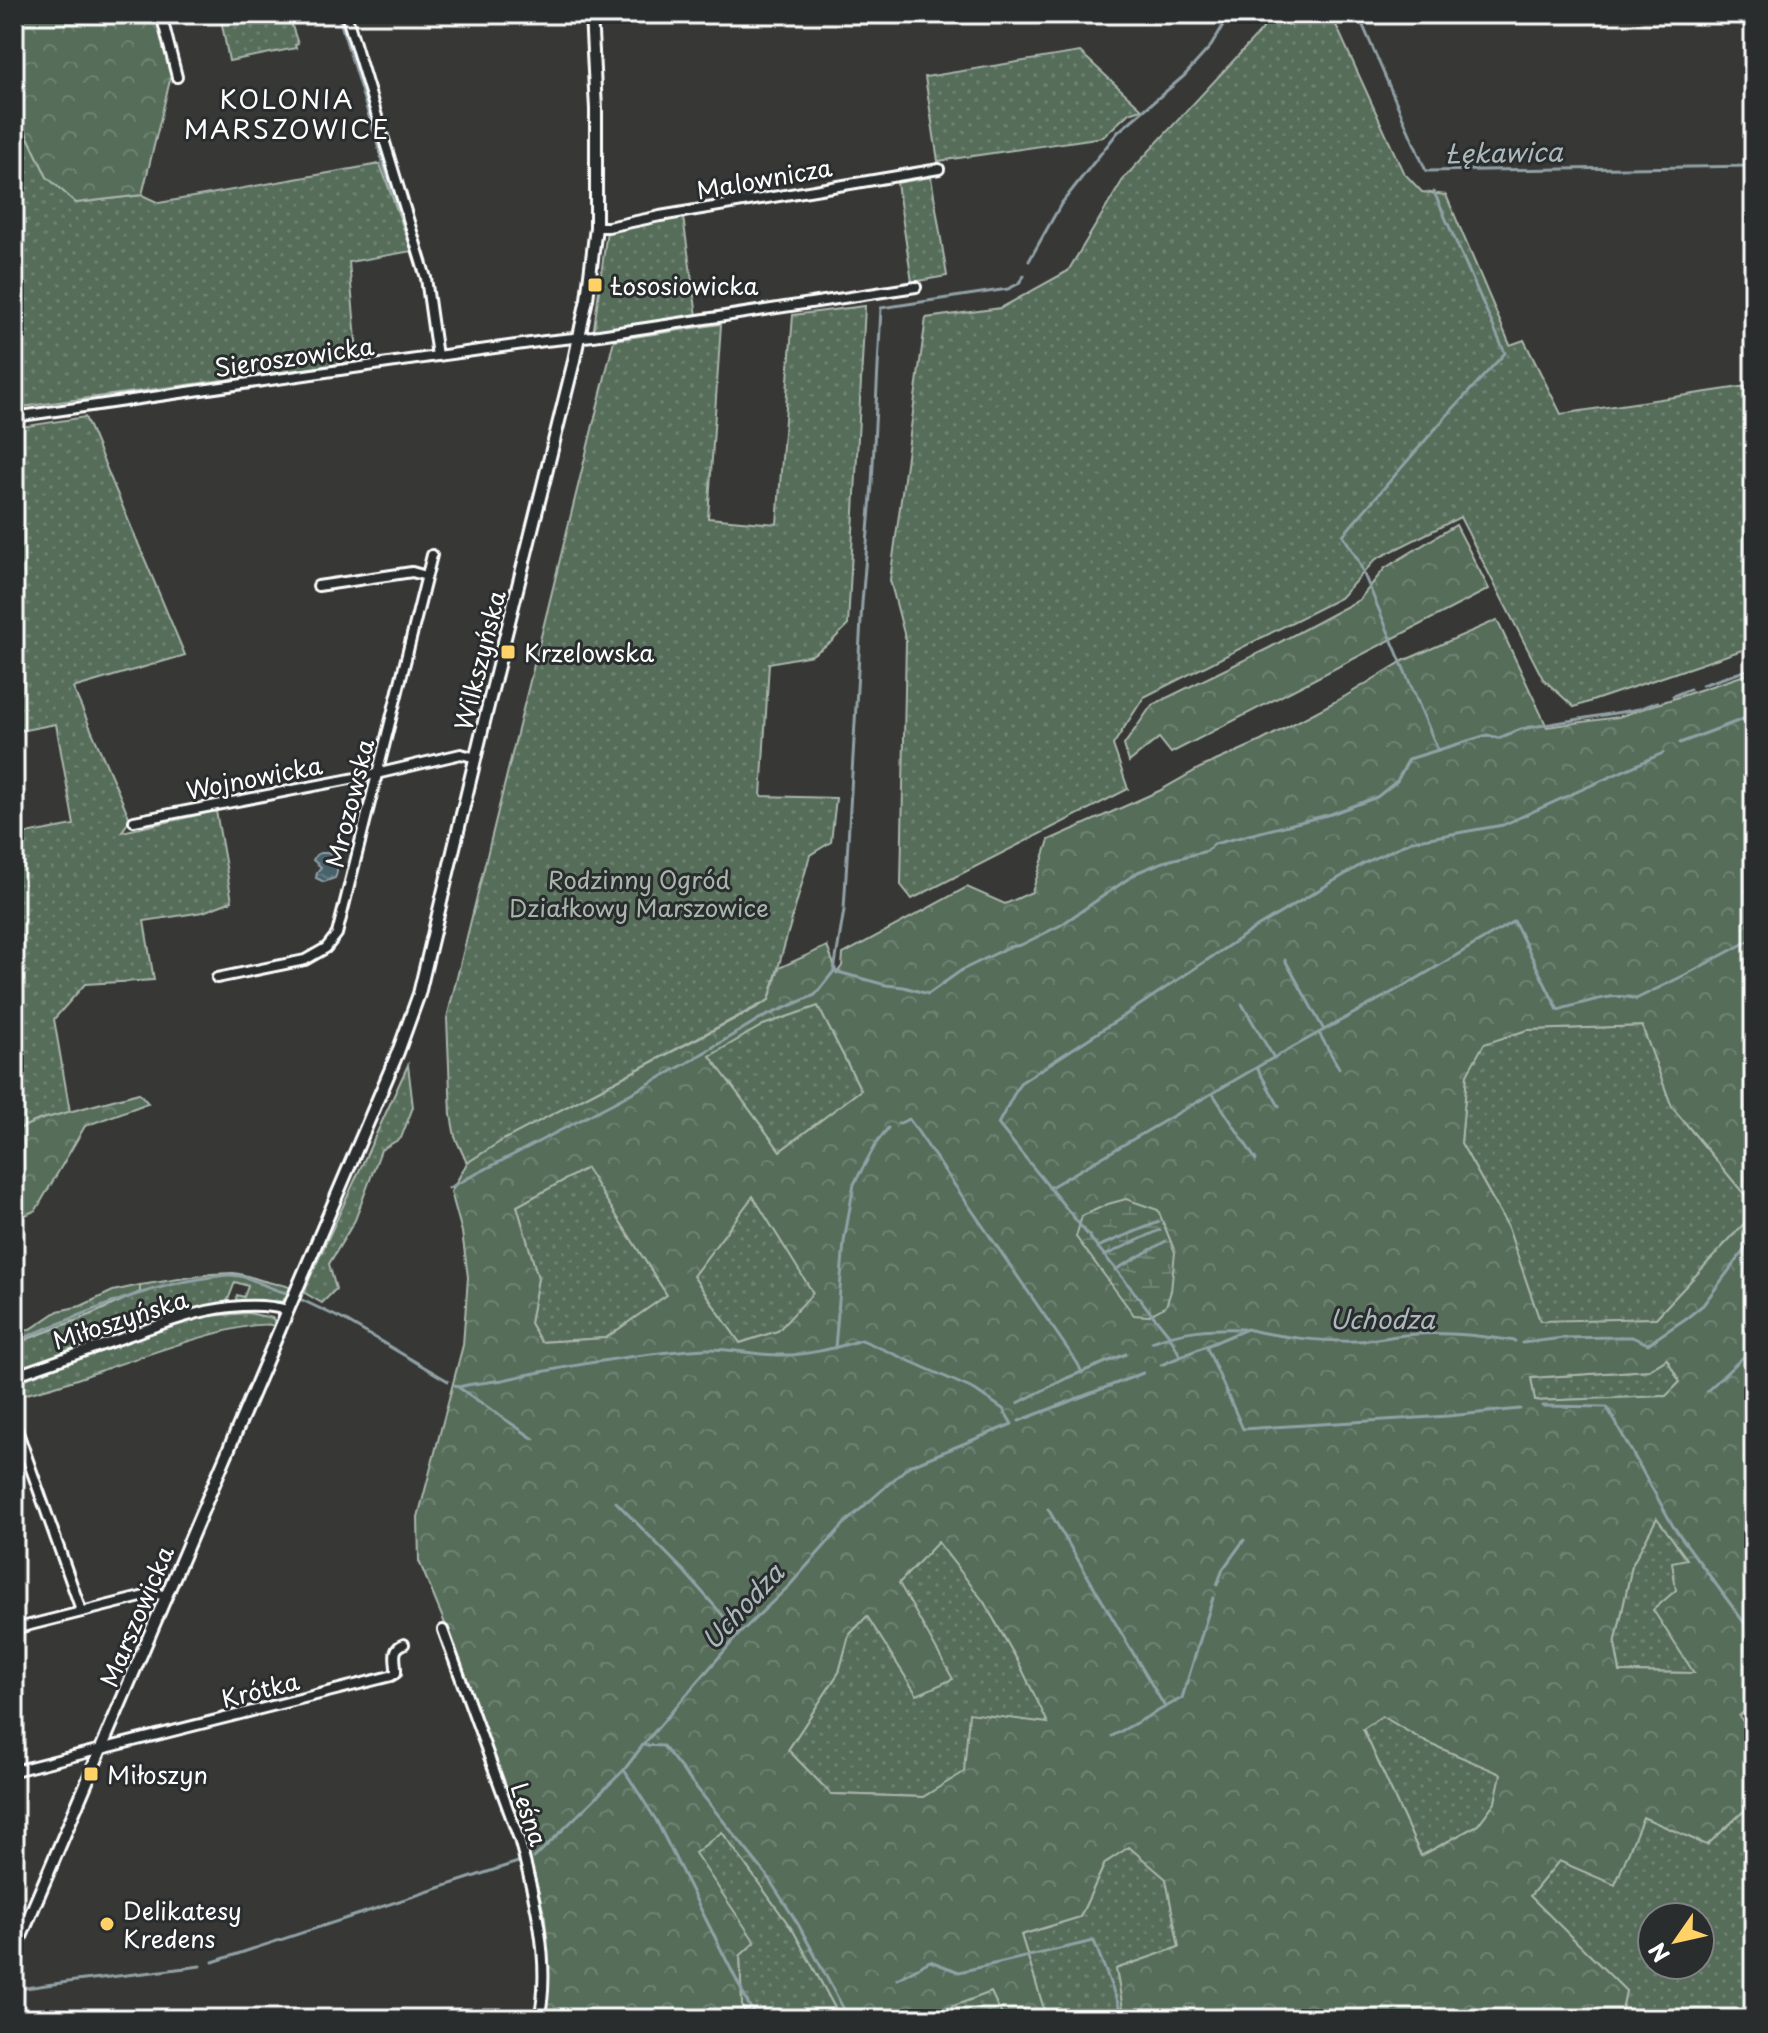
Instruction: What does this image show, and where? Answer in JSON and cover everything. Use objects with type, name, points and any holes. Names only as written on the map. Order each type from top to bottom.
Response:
[{"type":"street","points":[[161,14],[177,77]]},
{"type":"street","points":[[346,14],[426,278],[437,356]]},
{"type":"street","name":"Wilkszyńska","points":[[295,1293],[398,1052],[419,994],[579,338],[596,227],[596,109],[591,14]]},
{"type":"street","points":[[1726,14],[1754,22]]},
{"type":"street","name":"Malownicza","points":[[596,227],[939,169]]},
{"type":"street","points":[[579,338],[916,287]]},
{"type":"street","name":"Sieroszowicka","points":[[14,417],[579,338]]},
{"type":"street","name":"Mrozowska","points":[[217,978],[305,960],[326,948],[337,934],[432,555]]},
{"type":"street","points":[[318,586],[412,572],[426,576]]},
{"type":"street","name":"Wojnowicka","points":[[134,821],[376,774],[461,754],[476,758]]},
{"type":"street","name":"Marszowicka","points":[[14,1953],[295,1293]]},
{"type":"street","name":"Miłoszyńska","points":[[14,1376],[174,1319],[237,1307],[288,1310]]},
{"type":"street","points":[[14,1421],[81,1610]]},
{"type":"street","points":[[14,1629],[81,1610],[153,1594],[166,1595]]},
{"type":"street","name":"Leśna","points":[[443,1630],[526,1866],[536,1914],[543,1974],[539,2019]]},
{"type":"street","name":"Krótka","points":[[100,1751],[391,1676],[396,1673],[395,1651],[404,1644]]},
{"type":"street","points":[[14,1771],[100,1751]]},
{"type":"green space","points":[[14,14],[158,14],[172,72],[142,195],[76,203],[47,177],[14,107]]},
{"type":"green space","points":[[220,14],[288,14],[298,44],[296,48],[229,61]]},
{"type":"green space","points":[[1270,14],[1331,14],[1403,172],[1422,192],[1446,195],[1510,345],[1524,340],[1561,414],[1754,385],[1754,646],[1574,707],[1543,679],[1460,517],[1376,559],[1340,598],[1144,697],[1113,745],[1128,789],[912,899],[901,885],[906,641],[890,580],[926,318],[1001,308],[1068,271],[1124,178],[1262,30]]},
{"type":"green space","points":[[1080,52],[1142,109],[1129,113],[1103,137],[938,161],[925,77]]},
{"type":"green space","points":[[14,108],[47,177],[76,203],[142,195],[159,203],[380,164],[412,251],[349,262],[358,362],[14,408]]},
{"type":"green space","points":[[931,177],[947,276],[912,282],[897,183]]},
{"type":"green space","points":[[683,217],[697,316],[594,328],[607,230]]},
{"type":"green space","name":"Rodzinny Ogród Działkowy Marszowice","points":[[865,306],[848,625],[812,655],[769,663],[761,796],[836,798],[831,842],[810,855],[769,1000],[503,1140],[467,1163],[455,1137],[451,1115],[447,1018],[614,340],[721,324],[708,518],[777,524],[793,315]]},
{"type":"green space","points":[[85,417],[185,655],[73,688],[130,819],[122,832],[216,811],[232,901],[203,912],[144,921],[154,980],[85,984],[54,1019],[70,1112],[14,1131],[14,836],[74,825],[56,724],[14,732],[14,428]]},
{"type":"green space","points":[[1456,525],[1489,589],[1171,753],[1159,738],[1129,762],[1124,745],[1152,705],[1359,600],[1385,568]]},
{"type":"green space","points":[[1497,620],[1547,727],[1618,717],[1754,672],[1754,1206],[1672,1107],[1642,1026],[1527,1030],[1484,1044],[1467,1074],[1461,1143],[1507,1225],[1540,1321],[1656,1318],[1754,1213],[1754,1704],[1739,1716],[1754,1735],[1754,1811],[1747,1808],[1707,1845],[1643,1817],[1615,1885],[1559,1861],[1530,1896],[1626,1991],[1620,2019],[1125,2019],[1116,1969],[1179,1947],[1166,1879],[1129,1847],[1105,1863],[1080,1917],[1021,1935],[1047,2019],[1004,2019],[991,1992],[945,2009],[950,2019],[841,2019],[794,1932],[722,1832],[695,1853],[755,1942],[740,1956],[742,2006],[749,2019],[546,2019],[548,1969],[545,1918],[529,1854],[461,1662],[419,1561],[418,1517],[463,1345],[468,1277],[462,1232],[451,1192],[467,1163],[503,1140],[758,1007],[769,1000],[779,968],[827,946],[837,973],[842,966],[843,954],[967,887],[1005,904],[1032,892],[1049,840],[1261,741],[1344,697],[1403,661]],"holes":[[[818,1006],[861,1090],[780,1151],[710,1056],[763,1025]],[[586,1168],[667,1295],[606,1338],[541,1342],[530,1323],[538,1278],[517,1206]],[[753,1196],[813,1293],[778,1331],[740,1343],[693,1276]],[[1667,1359],[1680,1382],[1666,1396],[1535,1401],[1531,1378],[1649,1370]],[[1657,1518],[1687,1559],[1672,1562],[1676,1590],[1653,1610],[1694,1673],[1620,1672],[1615,1644],[1632,1565]],[[938,1542],[984,1602],[1019,1663],[1048,1723],[969,1713],[964,1772],[923,1797],[831,1794],[788,1750],[839,1672],[849,1635],[867,1616],[917,1695],[953,1679],[899,1583]],[[1382,1716],[1426,1742],[1501,1774],[1495,1802],[1478,1825],[1421,1856],[1363,1729]]]},
{"type":"green space","points":[[818,1006],[861,1090],[780,1151],[709,1055],[763,1025]]},
{"type":"green space","points":[[1642,1026],[1672,1107],[1754,1206],[1754,1213],[1656,1318],[1540,1322],[1507,1225],[1461,1143],[1467,1073],[1483,1044],[1527,1030]]},
{"type":"green space","points":[[408,1065],[413,1107],[401,1138],[381,1150],[355,1220],[329,1264],[336,1289],[322,1303],[305,1293],[307,1284]]},
{"type":"green space","points":[[139,1093],[148,1103],[85,1126],[36,1210],[14,1221],[14,1131],[39,1120]]},
{"type":"green space","points":[[586,1168],[667,1295],[606,1338],[540,1342],[530,1323],[538,1278],[517,1206]]},
{"type":"green space","points":[[753,1196],[814,1293],[778,1331],[740,1343],[693,1276]]},
{"type":"green space","points":[[1126,1199],[1158,1210],[1175,1252],[1171,1291],[1166,1306],[1148,1316],[1134,1315],[1076,1237],[1082,1216]]},
{"type":"green space","points":[[233,1273],[291,1288],[283,1301],[235,1304],[237,1295],[244,1297],[248,1286],[235,1282],[226,1305],[145,1322],[14,1372],[14,1344],[140,1292],[140,1285]]},
{"type":"green space","points":[[140,1285],[140,1292],[14,1344],[14,1336],[58,1311],[81,1306],[113,1291]]},
{"type":"green space","points":[[248,1313],[272,1318],[274,1326],[259,1325],[204,1337],[14,1397],[14,1383],[136,1338],[209,1316]]},
{"type":"green space","points":[[1667,1359],[1680,1382],[1667,1396],[1535,1401],[1531,1378],[1649,1370]]},
{"type":"green space","points":[[1657,1517],[1687,1560],[1695,1673],[1620,1672],[1615,1644],[1632,1565]]},
{"type":"green space","points":[[938,1542],[984,1602],[1049,1723],[923,1797],[831,1794],[788,1750],[839,1672],[849,1635],[867,1616],[917,1695],[898,1583]]},
{"type":"green space","points":[[1382,1716],[1426,1742],[1502,1773],[1495,1802],[1478,1825],[1421,1856],[1363,1729]]},
{"type":"green space","points":[[1747,1808],[1754,1811],[1754,2019],[1620,2019],[1626,1991],[1530,1896],[1559,1860],[1643,1817],[1707,1845]]},
{"type":"green space","points":[[722,1832],[794,1932],[841,2019],[749,2019],[742,2006],[740,1956],[694,1853]]},
{"type":"green space","points":[[1129,1846],[1166,1878],[1179,1947],[1116,1969],[1125,2019],[1047,2019],[1021,1935],[1080,1917],[1105,1863]]},
{"type":"green space","points":[[991,1992],[1004,2019],[950,2019],[945,2009]]},
{"type":"water","points":[[320,853],[331,853],[337,865],[335,878],[324,882],[316,878],[321,867],[313,860]]},
{"type":"waterway","points":[[338,14],[389,182],[408,233]]},
{"type":"waterway","points":[[1029,261],[1061,204],[1118,132],[1184,76],[1211,46],[1230,14]]},
{"type":"waterway","name":"Łękawica","points":[[1358,14],[1426,171],[1754,166]]},
{"type":"waterway","points":[[1434,192],[1505,353],[1343,535],[1358,560],[1438,750]]},
{"type":"waterway","points":[[834,971],[844,910],[881,308],[1008,289],[1018,284],[1024,276]]},
{"type":"waterway","points":[[1702,685],[1754,668]]},
{"type":"waterway","points":[[1673,696],[1690,689]]},
{"type":"waterway","points":[[449,1188],[687,1063],[759,1019],[815,995],[834,971],[928,994],[962,970],[1061,925],[1138,872],[1207,851],[1214,844],[1331,814],[1377,797],[1397,781],[1409,759],[1487,735],[1499,738],[1521,729],[1639,709],[1658,702]]},
{"type":"waterway","points":[[1680,743],[1754,715]]},
{"type":"waterway","points":[[1181,1357],[1169,1335],[998,1124],[1020,1083],[1252,930],[1364,863],[1412,841],[1503,825],[1663,753]]},
{"type":"waterway","points":[[1049,1188],[1514,921],[1558,1010],[1607,997],[1636,999],[1754,938]]},
{"type":"waterway","points":[[1285,960],[1324,1030]]},
{"type":"waterway","points":[[1242,1004],[1274,1058]]},
{"type":"waterway","points":[[1319,1033],[1339,1068]]},
{"type":"waterway","points":[[1257,1068],[1279,1106]]},
{"type":"waterway","points":[[1213,1094],[1256,1160]]},
{"type":"waterway","points":[[898,1124],[909,1119],[1082,1373]]},
{"type":"waterway","points":[[835,1348],[844,1242],[854,1184],[888,1128]]},
{"type":"waterway","points":[[1097,1247],[1159,1222]]},
{"type":"waterway","points":[[1104,1256],[1160,1230]]},
{"type":"waterway","name":"Uchodza","points":[[1522,1343],[1563,1338],[1632,1337],[1648,1344],[1703,1305],[1754,1237]]},
{"type":"waterway","points":[[1115,1270],[1166,1241]]},
{"type":"waterway","points":[[14,1342],[121,1300],[188,1281],[230,1275],[288,1293]]},
{"type":"waterway","points":[[300,1299],[346,1321],[448,1381]]},
{"type":"waterway","points":[[1152,1342],[1196,1331],[1243,1329]]},
{"type":"waterway","name":"Uchodza","points":[[1161,1365],[1247,1329],[1330,1341],[1429,1334],[1515,1341]]},
{"type":"waterway","name":"Uchodza","points":[[459,1387],[655,1353],[714,1349],[789,1355],[862,1340],[975,1390],[1003,1409],[1012,1424],[909,1466],[845,1523],[789,1586],[739,1634],[624,1770],[534,1858]]},
{"type":"waterway","points":[[1206,1346],[1243,1429],[1520,1409]]},
{"type":"waterway","points":[[1707,1391],[1754,1347]]},
{"type":"waterway","points":[[1018,1403],[1067,1378],[1126,1354]]},
{"type":"waterway","name":"Uchodza","points":[[1019,1421],[1143,1373]]},
{"type":"waterway","points":[[455,1385],[534,1439]]},
{"type":"waterway","points":[[1542,1406],[1607,1407],[1673,1526],[1754,1636]]},
{"type":"waterway","points":[[616,1502],[683,1570],[739,1634]]},
{"type":"waterway","points":[[1048,1509],[1165,1707]]},
{"type":"waterway","points":[[1217,1585],[1223,1569],[1244,1540]]},
{"type":"waterway","points":[[1112,1736],[1182,1698],[1213,1598]]},
{"type":"waterway","points":[[643,1745],[663,1746],[765,1873],[798,1924],[849,2019]]},
{"type":"waterway","points":[[624,1770],[656,1820],[756,2019]]},
{"type":"waterway","name":"Uchodza","points":[[213,1962],[518,1862]]},
{"type":"waterway","points":[[897,1979],[930,1961],[959,1972],[1094,1941],[1124,2019]]},
{"type":"waterway","name":"Uchodza","points":[[14,1990],[200,1966]]},
{"type":"place","name":"Łososiowicka","points":[[595,285]]},
{"type":"place","name":"Krzelowska","points":[[508,652]]},
{"type":"place","name":"Miłoszyn","points":[[91,1774]]},
{"type":"place","name":"Delikatesy Kredens","points":[[107,1924]]},
{"type":"district","name":"KOLONIA MARSZOWICE","points":[[287,113]]}]
